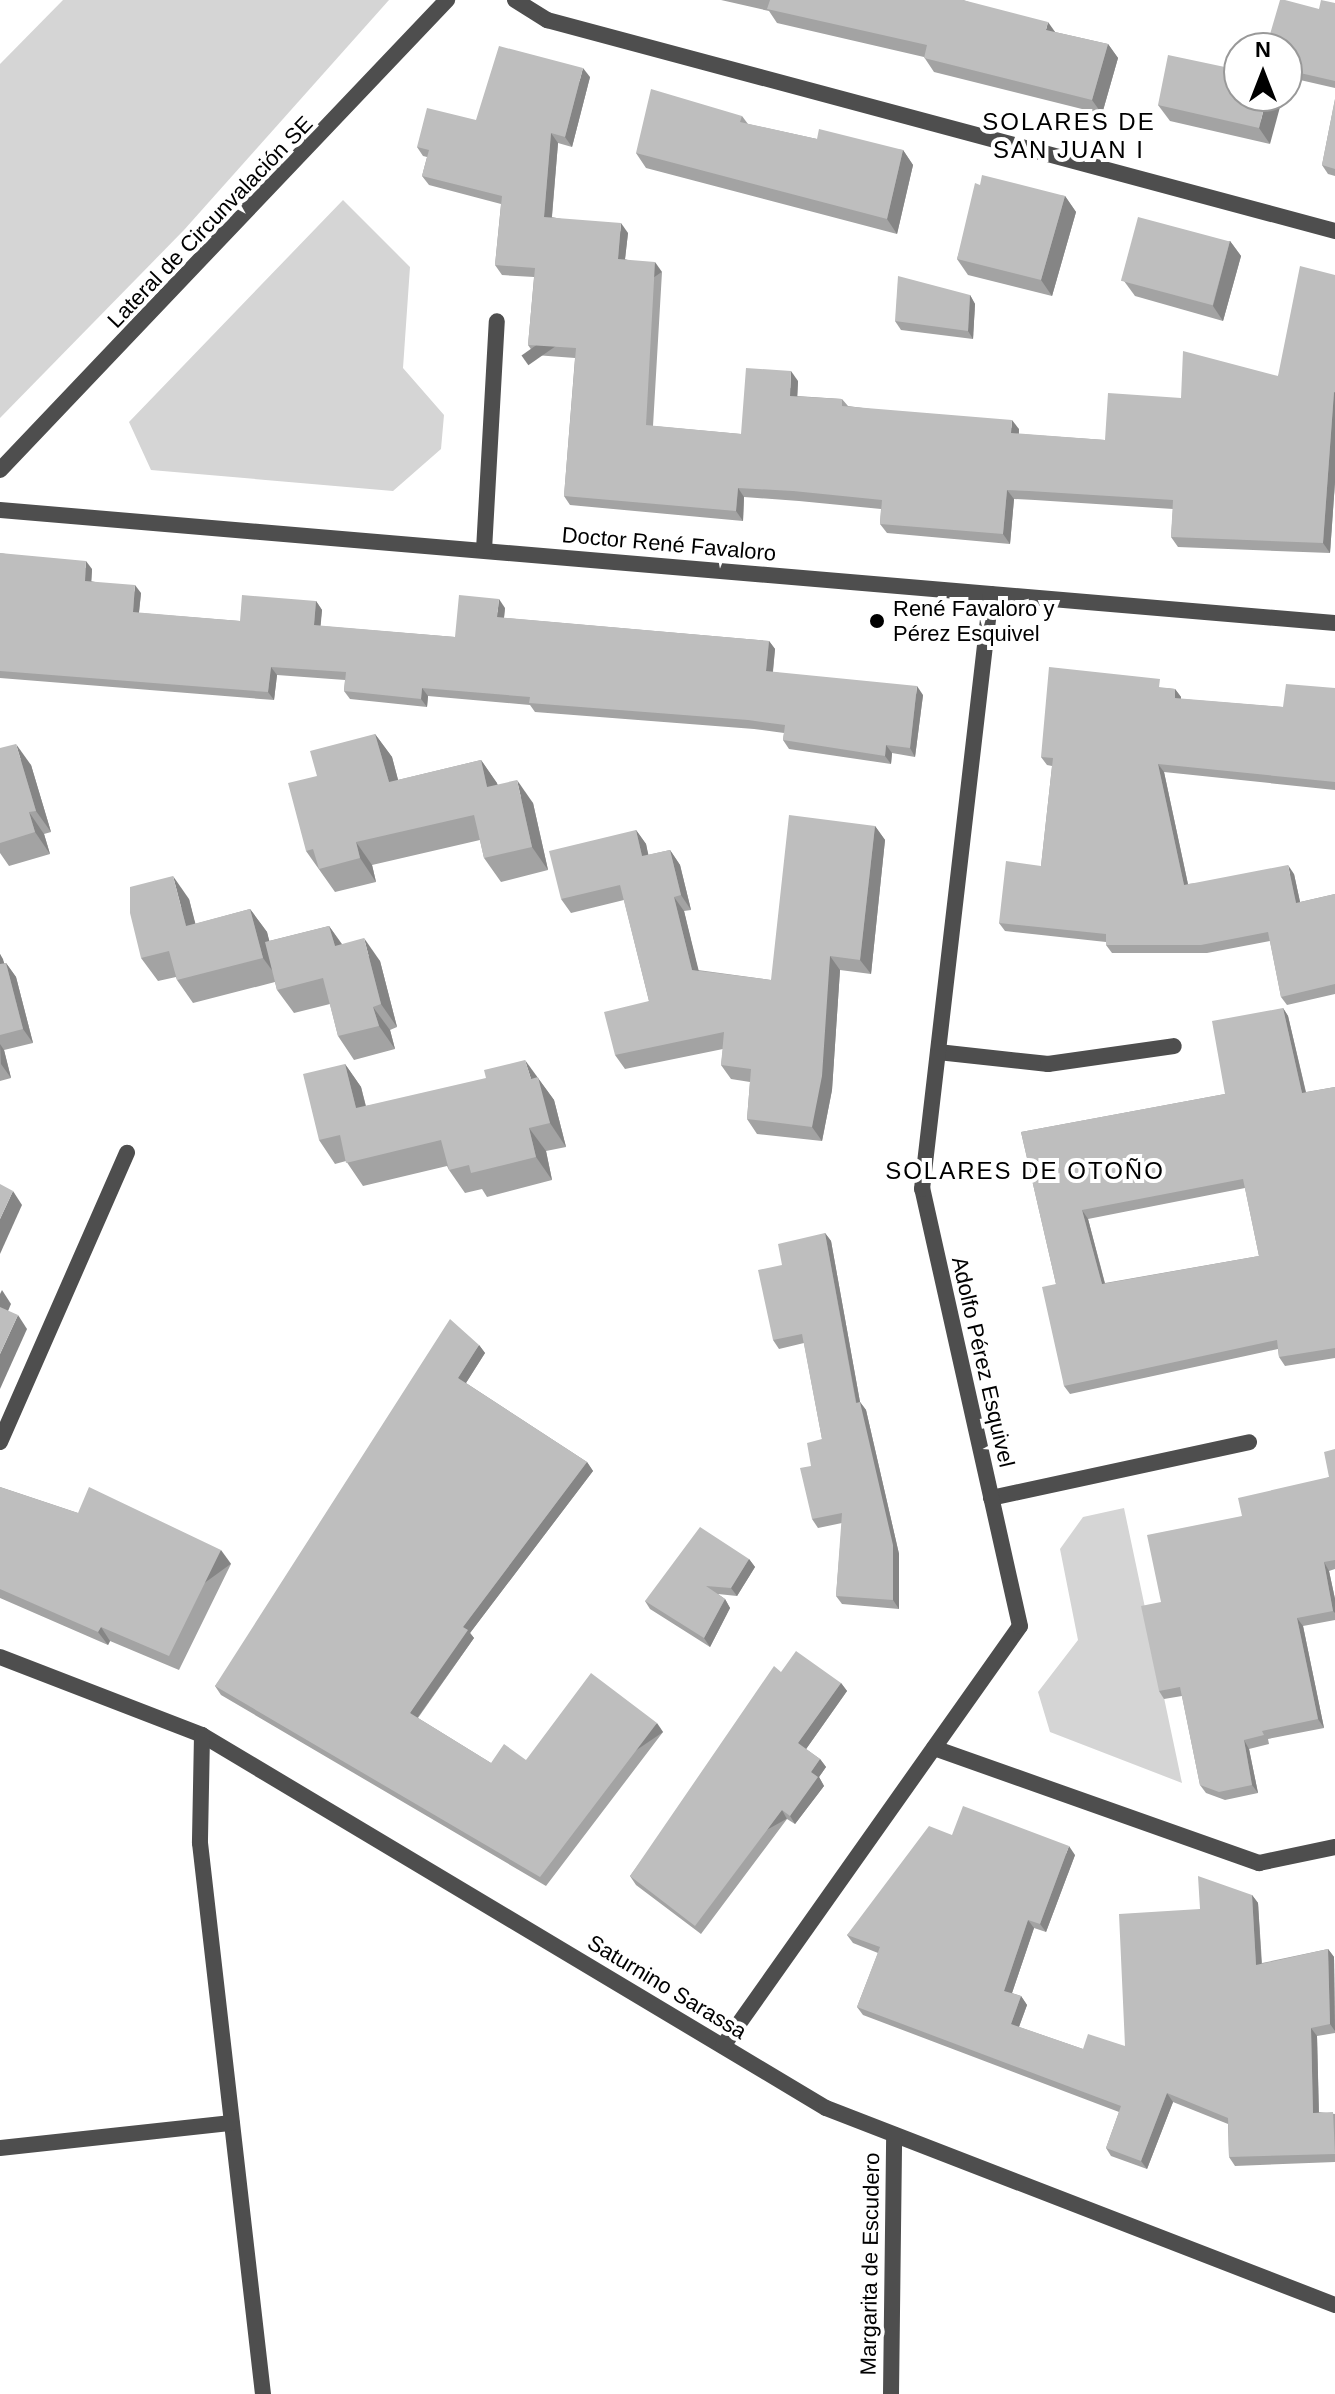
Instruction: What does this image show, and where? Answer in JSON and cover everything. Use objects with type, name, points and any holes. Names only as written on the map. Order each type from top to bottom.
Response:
[{"type":"street","name":"Lateral de Circunvalación SE","points":[[0,470],[447,0]]},
{"type":"street","points":[[515,0],[547,20],[1335,231]]},
{"type":"street","points":[[484,550],[497,321]]},
{"type":"street","name":"Doctor René Favaloro","points":[[0,510],[1335,623]]},
{"type":"street","name":"Adolfo Pérez Esquivel","points":[[723,2046],[1020,1626],[922,1189],[991,594]]},
{"type":"street","points":[[938,1052],[1048,1064],[1174,1046]]},
{"type":"street","points":[[0,1442],[127,1153]]},
{"type":"street","points":[[991,1498],[1249,1442]]},
{"type":"street","name":"Saturnino Sarassa","points":[[0,1657],[202,1735],[826,2108],[1335,2305]]},
{"type":"street","points":[[202,1735],[200,1843],[263,2394]]},
{"type":"street","points":[[934,1748],[1259,1863],[1335,1847]]},
{"type":"street","points":[[0,2148],[232,2123]]},
{"type":"street","name":"Margarita de Escudero","points":[[891,2394],[894,2135]]},
{"type":"shaded area","points":[[63,0],[389,0],[184,230],[0,418],[0,64]]},
{"type":"shaded area","points":[[343,200],[410,267],[403,368],[444,415],[441,449],[393,491],[151,470],[129,422]]},
{"type":"shaded area","points":[[1124,1508],[1182,1783],[1050,1732],[1038,1692],[1078,1640],[1060,1549],[1083,1517]]},
{"type":"building","points":[[770,0],[963,0],[1048,22],[1046,30],[1108,44],[1092,100],[924,58],[927,45],[767,9]]},
{"type":"building","points":[[1280,0],[1319,9],[1321,0],[1335,3],[1335,81],[1303,74],[1303,32],[1271,32]]},
{"type":"building","points":[[499,46],[583,68],[565,137],[551,133],[544,217],[621,223],[618,259],[655,262],[646,425],[741,434],[746,368],[791,371],[790,396],[842,399],[842,406],[1012,420],[1011,433],[1105,440],[1108,393],[1181,398],[1183,351],[1278,376],[1300,266],[1335,275],[1335,392],[1323,543],[1171,537],[1173,500],[1029,491],[1007,490],[1003,534],[880,524],[882,500],[793,491],[738,488],[736,511],[564,496],[576,348],[528,345],[535,268],[495,265],[502,196],[422,176],[429,150],[417,147],[427,108],[476,120]]},
{"type":"building","points":[[1168,55],[1223,67],[1223,112],[1263,112],[1259,128],[1158,105]]},
{"type":"building","points":[[651,89],[742,116],[740,122],[817,139],[819,129],[903,150],[887,219],[636,153]]},
{"type":"building","points":[[1335,99],[1335,169],[1322,165]]},
{"type":"building","points":[[982,175],[1065,196],[1041,280],[957,259],[975,183],[980,185]]},
{"type":"building","points":[[1138,217],[1230,242],[1213,305],[1121,281]]},
{"type":"building","points":[[898,276],[970,295],[968,331],[895,321]]},
{"type":"building","points":[[0,553],[86,561],[85,581],[135,585],[133,612],[240,621],[242,595],[316,601],[314,625],[455,637],[459,595],[499,599],[497,617],[769,641],[766,671],[917,686],[910,748],[886,745],[885,756],[783,740],[785,725],[529,703],[530,697],[422,688],[421,699],[344,691],[346,672],[271,667],[268,692],[0,671]]},
{"type":"building","points":[[1049,667],[1160,679],[1159,687],[1175,689],[1175,698],[1283,707],[1286,684],[1335,688],[1335,782],[1158,764],[1184,885],[1288,865],[1296,903],[1335,894],[1335,984],[1281,997],[1268,932],[1201,945],[1106,945],[1106,934],[999,923],[1006,861],[1041,866],[1053,758],[1041,757]]},
{"type":"building","points":[[375,734],[389,782],[481,760],[487,787],[517,780],[532,847],[484,858],[474,815],[356,842],[360,858],[319,869],[313,849],[306,851],[288,783],[317,776],[310,751]]},
{"type":"building","points":[[16,744],[36,811],[29,812],[35,832],[0,843],[0,748]]},
{"type":"building","points":[[789,815],[875,826],[860,960],[830,956],[822,1076],[812,1127],[747,1119],[751,1069],[721,1065],[724,1032],[615,1055],[604,1012],[649,1001],[620,885],[561,899],[549,851],[636,830],[642,856],[670,850],[681,895],[674,897],[692,970],[771,980]]},
{"type":"building","points":[[173,876],[186,926],[250,909],[263,958],[177,980],[169,951],[141,958],[130,913],[130,887]]},
{"type":"building","points":[[329,926],[335,946],[364,938],[381,1004],[373,1007],[379,1026],[338,1036],[323,978],[277,990],[265,942]]},
{"type":"building","points":[[6,963],[23,1029],[0,1035],[0,964]]},
{"type":"building","points":[[1283,1008],[1302,1093],[1335,1087],[1335,1348],[1279,1357],[1277,1340],[1064,1386],[1042,1287],[1056,1284],[1021,1132],[1225,1094],[1212,1021]],"holes":[[[1243,1179],[1259,1256],[1102,1284],[1082,1210]]]},
{"type":"building","points":[[525,1060],[531,1079],[538,1077],[550,1123],[529,1128],[536,1157],[471,1173],[469,1165],[449,1170],[441,1140],[346,1163],[340,1135],[319,1140],[303,1074],[345,1064],[356,1108],[486,1078],[484,1070]]},
{"type":"building","points":[[0,1184],[13,1191],[0,1219]]},
{"type":"building","points":[[825,1233],[856,1403],[860,1402],[893,1545],[893,1600],[836,1596],[842,1513],[812,1519],[800,1468],[811,1466],[807,1443],[822,1439],[802,1334],[773,1340],[758,1270],[782,1265],[778,1244]]},
{"type":"building","points":[[0,1307],[18,1315],[0,1354]]},
{"type":"building","points":[[450,1319],[479,1345],[458,1378],[587,1462],[463,1627],[468,1630],[410,1713],[491,1763],[504,1744],[526,1760],[591,1673],[657,1723],[540,1877],[215,1686]]},
{"type":"building","points":[[1335,1449],[1335,1560],[1324,1562],[1333,1611],[1297,1618],[1318,1719],[1262,1731],[1264,1735],[1244,1740],[1252,1785],[1219,1792],[1200,1785],[1180,1687],[1159,1691],[1141,1606],[1161,1602],[1147,1535],[1242,1516],[1238,1498],[1329,1477],[1324,1452]]},
{"type":"building","points":[[0,1487],[78,1513],[89,1487],[221,1550],[169,1656],[101,1627],[98,1632],[0,1589]]},
{"type":"building","points":[[700,1527],[749,1559],[731,1588],[706,1586],[725,1599],[704,1638],[645,1601]]},
{"type":"building","points":[[796,1651],[841,1683],[798,1743],[820,1759],[811,1772],[818,1777],[790,1816],[782,1810],[695,1926],[630,1876],[774,1666],[781,1672]]},
{"type":"building","points":[[963,1806],[1069,1846],[1040,1924],[1028,1920],[1004,1991],[1021,1996],[1011,2024],[1083,2049],[1088,2034],[1125,2046],[1119,1914],[1200,1909],[1198,1876],[1252,1895],[1256,1965],[1328,1949],[1330,2024],[1311,2028],[1313,2113],[1333,2112],[1335,2154],[1229,2157],[1228,2118],[1167,2093],[1141,2161],[1106,2148],[1121,2106],[857,2007],[880,1947],[847,1935],[929,1826],[952,1835]]},
{"type":"place","name":"René Favaloro y Pérez Esquivel","points":[[877,621]]},
{"type":"district","name":"SOLARES DE SAN JUAN I","points":[[1069,136]]},
{"type":"district","name":"SOLARES DE OTOÑO","points":[[1025,1171]]}]
